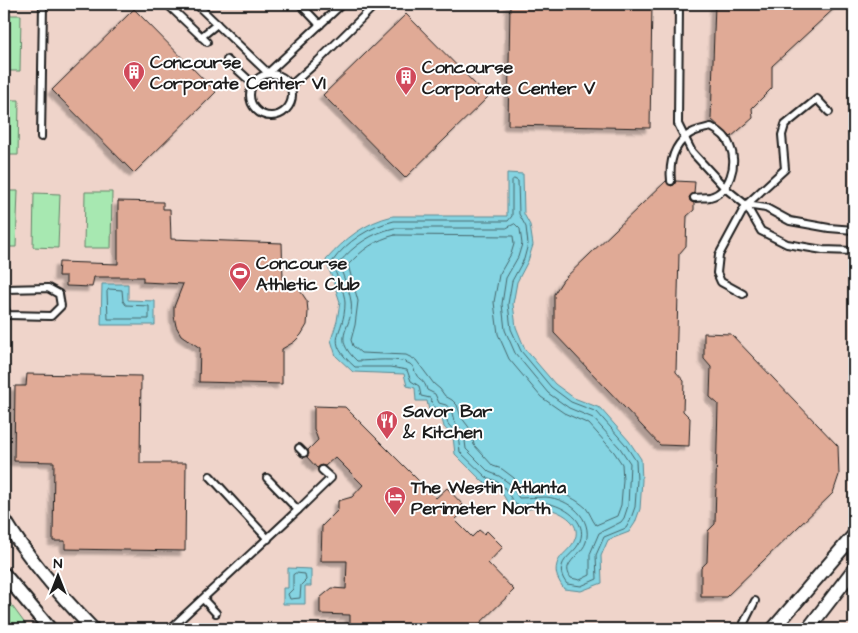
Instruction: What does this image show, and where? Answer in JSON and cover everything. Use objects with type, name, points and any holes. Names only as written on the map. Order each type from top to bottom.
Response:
[{"type":"street","points":[[4,519],[33,561],[61,596],[93,629]]},
{"type":"street","points":[[773,629],[854,536]]},
{"type":"street","points":[[808,629],[854,569]]},
{"type":"street","points":[[4,574],[50,629]]},
{"type":"lane","points":[[41,137],[44,4]]},
{"type":"lane","points":[[167,4],[204,40],[216,24]]},
{"type":"lane","points":[[196,4],[268,73],[280,76],[290,86],[292,92],[290,105],[280,115],[273,116],[265,116],[254,108],[250,101],[252,83],[268,73],[342,4]]},
{"type":"lane","points":[[300,4],[320,25]]},
{"type":"lane","points":[[290,86],[376,4]]},
{"type":"lane","points":[[679,4],[678,124],[692,152],[725,188],[746,205],[761,231],[787,244],[823,250],[854,251]]},
{"type":"lane","points":[[227,60],[252,83]]},
{"type":"lane","points":[[743,294],[721,282],[717,273],[719,256],[746,205],[785,169],[782,135],[785,125],[817,99],[829,112]]},
{"type":"lane","points":[[671,181],[670,166],[675,148],[689,134],[711,127],[725,137],[733,154],[733,169],[725,188],[710,197],[694,198]]},
{"type":"lane","points":[[746,205],[766,208],[790,221],[828,228],[854,230]]},
{"type":"lane","points":[[4,294],[6,289],[48,288],[59,294],[61,306],[51,316],[8,315],[4,308]]},
{"type":"lane","points":[[299,448],[304,453]]},
{"type":"lane","points":[[170,629],[331,478],[322,470]]},
{"type":"lane","points":[[210,476],[268,539]]},
{"type":"lane","points":[[267,478],[298,510]]},
{"type":"lane","points":[[203,599],[216,613]]},
{"type":"lane","points":[[740,629],[755,601]]},
{"type":"shaded area","points":[[4,4],[854,4],[854,629],[4,629]]},
{"type":"green space","points":[[4,15],[21,15],[20,71],[4,71]]},
{"type":"green space","points":[[4,100],[19,100],[18,155],[4,155]]},
{"type":"green space","points":[[4,191],[18,191],[16,247],[4,247]]},
{"type":"green space","points":[[85,192],[112,192],[111,248],[84,248]]},
{"type":"green space","points":[[34,193],[60,194],[58,248],[33,247]]},
{"type":"green space","points":[[4,595],[29,629],[4,629]]},
{"type":"water","points":[[507,173],[523,174],[524,214],[530,225],[533,245],[528,261],[517,282],[513,304],[516,327],[525,349],[555,384],[574,398],[600,408],[629,441],[641,459],[640,509],[635,523],[629,532],[608,540],[601,556],[602,583],[581,591],[564,589],[557,577],[556,571],[558,561],[575,539],[575,527],[572,522],[562,514],[550,509],[537,508],[517,511],[510,507],[501,491],[483,482],[455,454],[453,437],[444,427],[441,415],[430,415],[427,401],[416,401],[415,388],[407,386],[404,374],[353,372],[336,356],[331,340],[340,302],[326,260],[341,245],[364,227],[393,216],[507,216]]},
{"type":"water","points":[[102,284],[128,284],[128,300],[155,301],[155,325],[101,325]]},
{"type":"water","points":[[288,568],[311,569],[311,586],[305,586],[305,604],[283,604],[283,588],[288,588]]},
{"type":"building","points":[[510,4],[652,4],[650,128],[508,125]]},
{"type":"building","points":[[715,4],[839,4],[772,66],[772,88],[752,108],[753,118],[731,137],[711,119]]},
{"type":"building","name":"Concourse Corporate Center VI","points":[[134,9],[216,92],[134,173],[52,90]]},
{"type":"building","name":"Concourse Corporate Center V","points":[[406,14],[488,97],[405,178],[323,95]]},
{"type":"building","points":[[666,181],[671,186],[676,181],[695,182],[694,193],[689,197],[690,201],[694,203],[694,210],[687,216],[686,246],[679,254],[676,372],[684,381],[683,411],[690,418],[689,446],[660,445],[554,333],[554,294],[563,280]]},
{"type":"building","name":"Concourse Athletic Club","points":[[118,201],[163,202],[163,209],[170,209],[171,239],[282,243],[283,280],[299,289],[307,301],[308,312],[307,325],[301,335],[282,349],[282,384],[199,382],[200,348],[181,335],[176,326],[174,316],[174,307],[183,284],[143,282],[143,277],[94,277],[92,287],[66,286],[66,276],[58,276],[59,262],[118,264]]},
{"type":"building","points":[[704,333],[731,334],[838,446],[839,475],[833,493],[726,597],[701,597],[701,568],[707,562],[708,531],[715,524],[718,404],[710,397],[711,367],[704,359]]},
{"type":"building","points":[[27,374],[141,376],[140,463],[186,463],[185,551],[65,549],[65,541],[53,541],[54,462],[14,461],[15,386],[26,386]]},
{"type":"building","name":"The Westin Atlanta Perimeter North","points":[[314,406],[345,407],[436,498],[447,488],[463,505],[459,508],[463,512],[455,520],[472,537],[479,530],[484,534],[487,531],[503,547],[488,563],[514,590],[474,629],[350,629],[350,615],[320,614],[320,598],[332,588],[346,589],[347,561],[321,561],[322,526],[338,510],[338,501],[352,497],[363,485],[335,457],[325,466],[321,465],[317,468],[307,457],[309,454],[308,450],[318,440],[314,429]]},
{"type":"place","name":"Concourse Corporate Center VI","points":[[134,91]]},
{"type":"place","name":"Concourse Corporate Center V","points":[[406,96]]},
{"type":"place","name":"Concourse Athletic Club","points":[[240,292]]},
{"type":"place","name":"Savor Bar & Kitchen","points":[[387,440]]},
{"type":"place","name":"The Westin Atlanta Perimeter North","points":[[395,516]]}]
